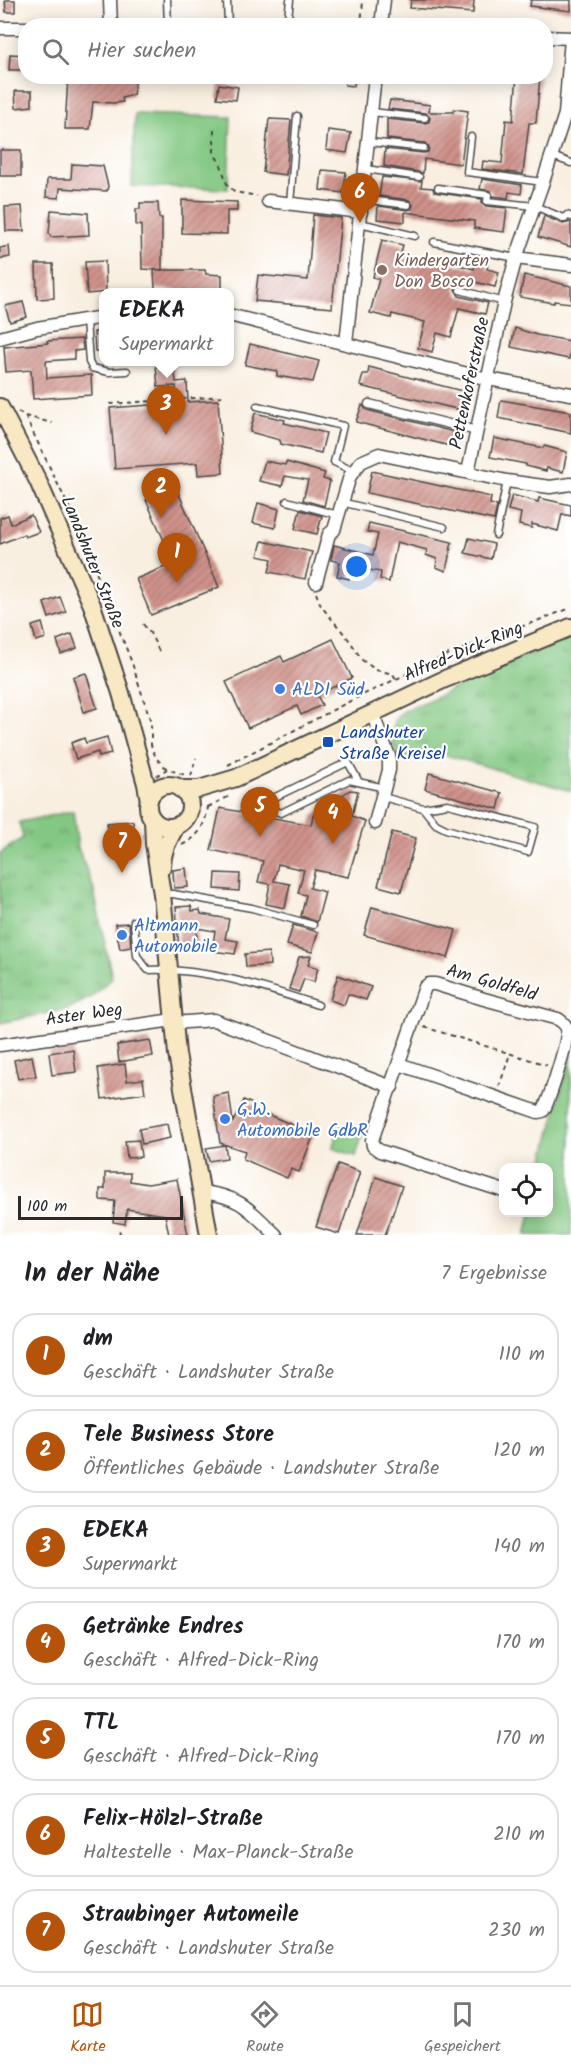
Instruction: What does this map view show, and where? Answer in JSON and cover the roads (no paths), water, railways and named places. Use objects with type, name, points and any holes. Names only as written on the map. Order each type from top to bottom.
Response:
[{"type":"main road","name":"Landshuter Straße","points":[[0,407],[38,481],[80,576],[104,638],[134,739],[149,800],[148,807],[153,820]]},
{"type":"main road","name":"Alfred-Dick-Ring","points":[[176,826],[185,819],[196,793],[229,772],[571,627]]},
{"type":"main road","name":"Landshuter Straße","points":[[134,739],[156,776],[172,781],[188,797],[196,793]]},
{"type":"main road","points":[[149,800],[156,789],[172,781]]},
{"type":"main road","points":[[153,820],[164,826],[176,826],[162,856],[162,894],[168,970],[182,1088],[209,1235]]},
{"type":"main road","points":[[153,820],[155,853],[162,894]]},
{"type":"street","points":[[110,0],[111,18]]},
{"type":"street","points":[[382,18],[384,0]]},
{"type":"street","points":[[0,28],[18,28]]},
{"type":"street","points":[[553,37],[571,38]]},
{"type":"street","name":"Pettenkoferstraße","points":[[468,472],[504,302],[516,258],[552,156],[566,127],[571,38]]},
{"type":"street","points":[[346,343],[374,84]]},
{"type":"street","points":[[268,201],[361,211]]},
{"type":"street","points":[[516,258],[571,265]]},
{"type":"street","points":[[234,316],[488,380],[571,394]]},
{"type":"street","points":[[0,338],[37,328],[99,317]]},
{"type":"street","points":[[369,404],[477,431]]},
{"type":"street","points":[[316,582],[329,534],[334,530],[350,476],[361,462],[379,454],[507,481],[550,487],[571,484]]},
{"type":"street","points":[[372,713],[389,756],[389,770],[375,823]]},
{"type":"street","name":"Am Goldfeld","points":[[399,1064],[495,1099],[538,1112],[543,1111],[558,1069],[568,1032],[567,1027],[558,1019],[429,984],[425,987],[372,1140],[373,1146],[380,1151],[499,1189]]},
{"type":"street","points":[[173,1022],[214,1020],[392,1087]]},
{"type":"street","name":"Aster Weg","points":[[0,1045],[173,1022]]},
{"type":"street","points":[[201,1192],[222,1194],[244,1204],[276,1235]]},
{"type":"lane","points":[[167,0],[168,18]]},
{"type":"lane","points":[[227,0],[228,18]]},
{"type":"lane","points":[[288,18],[290,0]]},
{"type":"lane","points":[[372,112],[425,118]]},
{"type":"lane","points":[[290,204],[297,116]]},
{"type":"lane","points":[[471,137],[467,172],[543,182]]},
{"type":"lane","points":[[369,142],[424,148]]},
{"type":"lane","points":[[552,156],[571,162]]},
{"type":"lane","points":[[366,169],[419,177]]},
{"type":"lane","points":[[438,188],[488,195],[487,201],[535,206],[565,219],[567,216],[571,217]]},
{"type":"lane","points":[[361,211],[408,205]]},
{"type":"lane","points":[[361,211],[415,236]]},
{"type":"lane","points":[[434,242],[516,258]]},
{"type":"lane","name":"Pettenkoferstraße","points":[[460,290],[504,302]]},
{"type":"lane","points":[[86,319],[89,362],[92,368],[109,372],[127,371]]},
{"type":"lane","points":[[257,406],[343,426],[334,462],[353,471]]},
{"type":"lane","points":[[496,535],[507,481]]},
{"type":"lane","points":[[287,501],[444,527]]},
{"type":"lane","points":[[359,782],[348,762],[267,801],[271,809],[281,813],[349,780],[423,808],[436,824],[446,829],[528,852],[535,827],[448,804],[423,808]]},
{"type":"lane","points":[[162,894],[252,908],[313,925]]},
{"type":"lane","points":[[134,921],[137,956],[148,970],[212,974],[268,988],[318,1005]]},
{"type":"place","name":"Felix-Hölzl-Straße","points":[[360,223]]},
{"type":"place","name":"Kindergarten Don Bosco","points":[[382,270]]},
{"type":"place","name":"EDEKA","points":[[166,435]]},
{"type":"place","name":"Tele Business Store","points":[[161,518]]},
{"type":"place","name":"dm","points":[[177,583]]},
{"type":"place","name":"ALDI Süd","points":[[280,689]]},
{"type":"place","name":"Landshuter Straße Kreisel","points":[[328,742]]},
{"type":"place","name":"TTL","points":[[260,837]]},
{"type":"place","name":"Getränke Endres","points":[[333,844]]},
{"type":"place","name":"Straubinger Automeile","points":[[122,873]]},
{"type":"place","name":"Altmann Automobile","points":[[122,935]]},
{"type":"place","name":"G.W. Automobile GdbR","points":[[225,1119]]}]
